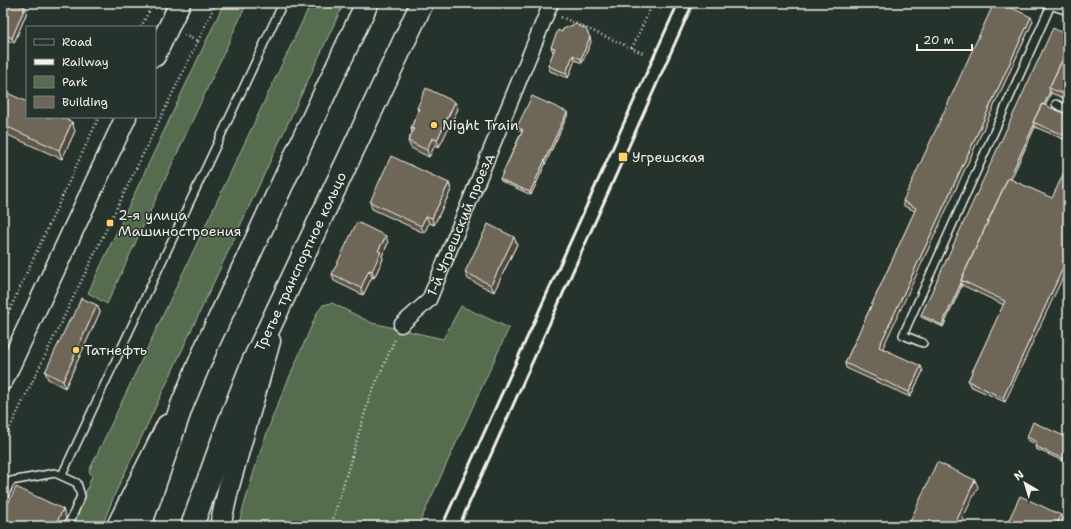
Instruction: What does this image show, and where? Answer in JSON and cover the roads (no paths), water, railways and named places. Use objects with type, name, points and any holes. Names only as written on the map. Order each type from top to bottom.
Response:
[{"type":"main road","points":[[156,54],[180,3]]},
{"type":"main road","points":[[117,526],[208,343],[367,3]]},
{"type":"main road","name":"Третье транспортное кольцо","points":[[192,526],[229,423],[253,362],[422,3]]},
{"type":"main road","points":[[3,380],[126,118]]},
{"type":"main road","points":[[220,526],[229,486],[271,339],[292,281]]},
{"type":"main road","points":[[140,526],[180,412],[208,343]]},
{"type":"street","name":"1-й Угрешский проезд","points":[[401,325],[429,300],[551,3]]},
{"type":"lane","points":[[62,475],[284,3]]},
{"type":"lane","points":[[923,343],[903,335],[1047,4],[1068,11]]},
{"type":"lane","points":[[1056,104],[1068,110]]},
{"type":"lane","points":[[3,498],[11,481],[55,473],[62,475],[77,483],[81,496],[68,526]]},
{"type":"railway","points":[[442,526],[678,3]]},
{"type":"railway","points":[[459,526],[693,3]]},
{"type":"place","name":"Night Train","points":[[434,125]]},
{"type":"place","name":"Угрешская","points":[[623,157]]},
{"type":"place","name":"2-я улица Машиностроения","points":[[110,223]]},
{"type":"place","name":"Татнефть","points":[[76,350]]}]
